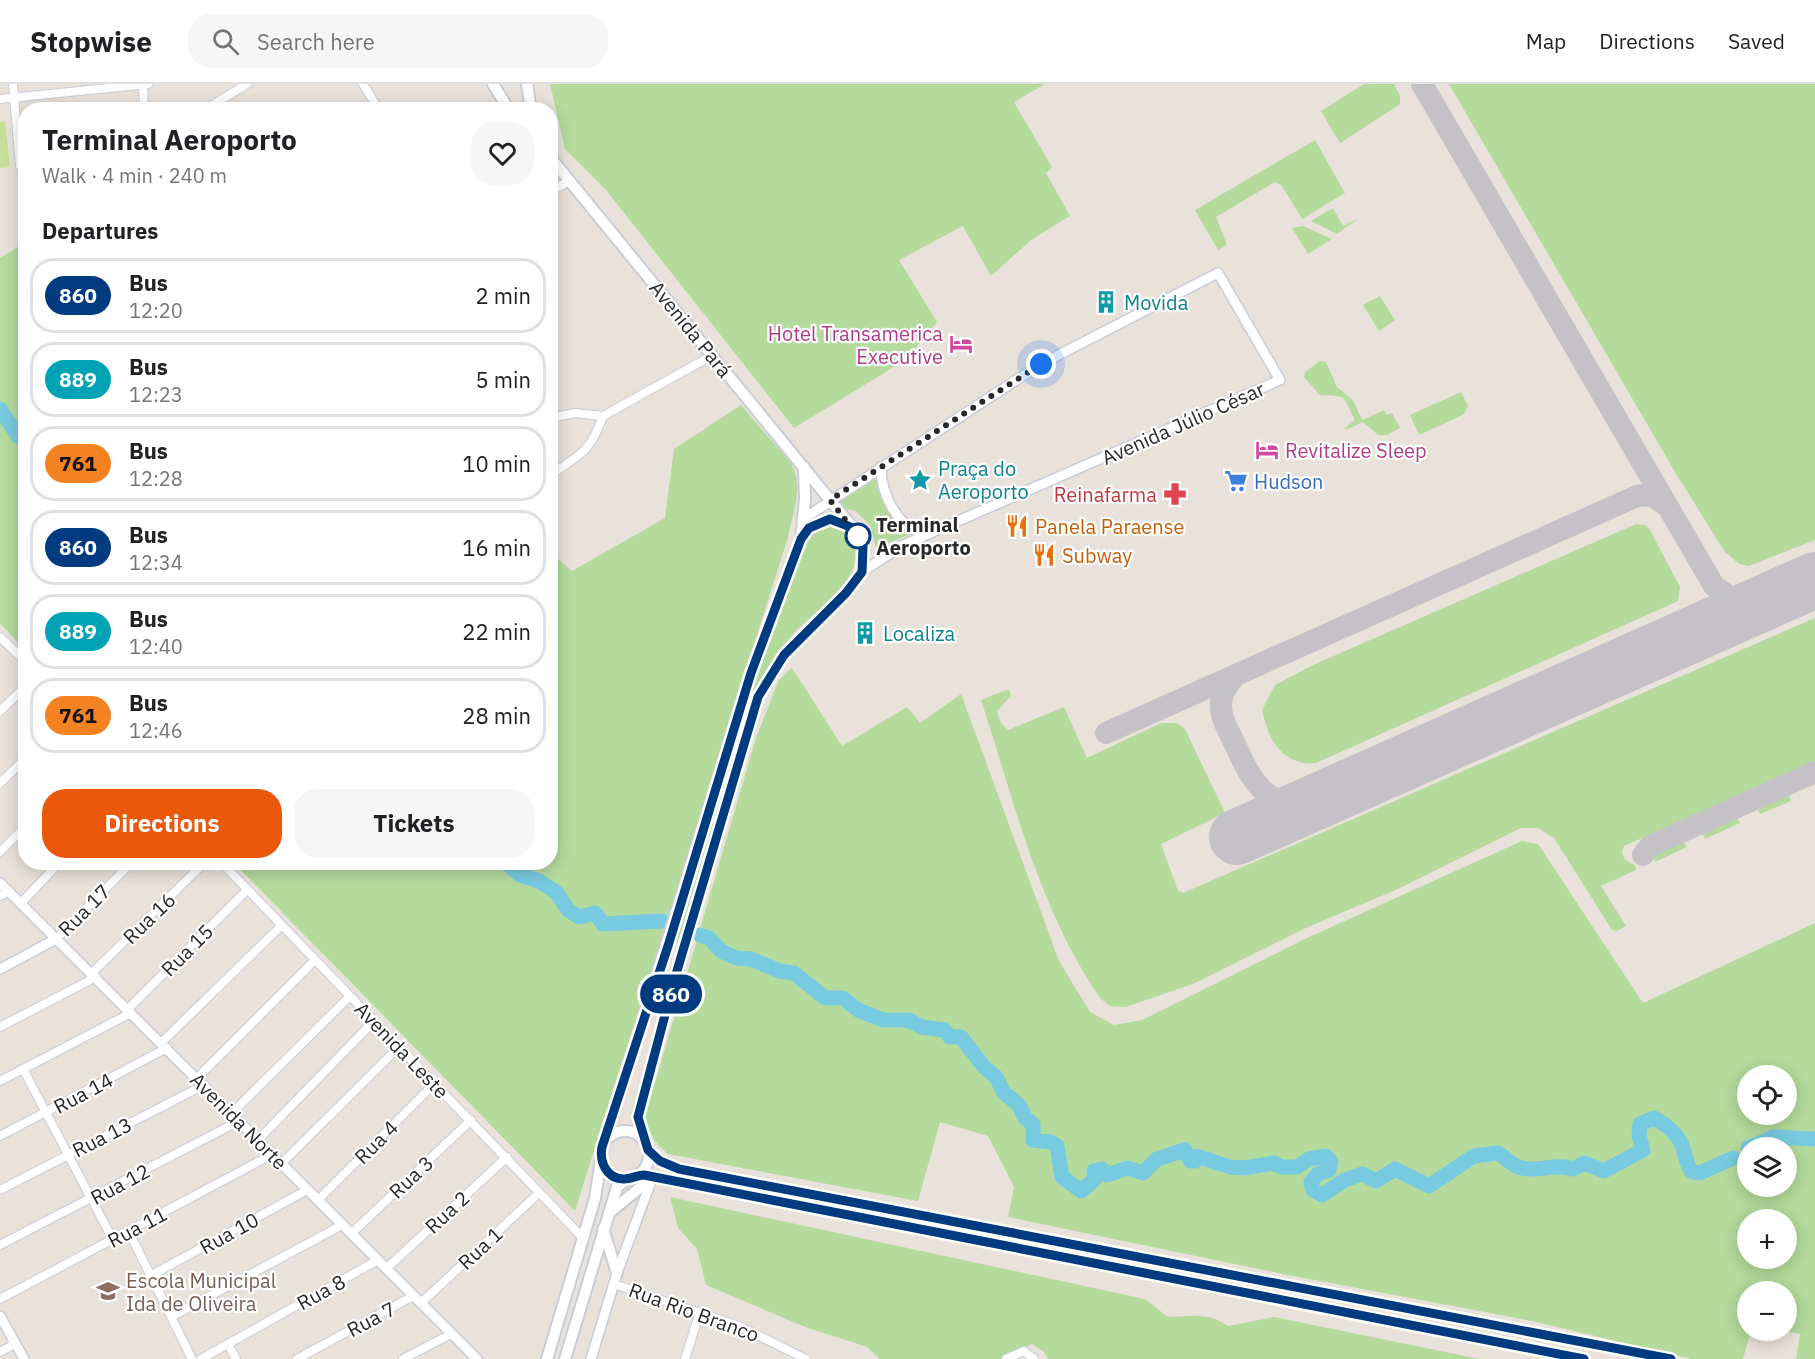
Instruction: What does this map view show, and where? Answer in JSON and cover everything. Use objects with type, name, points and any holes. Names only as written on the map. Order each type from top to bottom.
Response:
[{"type":"main road","points":[[493,84],[504,102]]},
{"type":"main road","points":[[527,84],[530,102]]},
{"type":"main road","name":"Avenida Pará","points":[[558,168],[830,500]]},
{"type":"main road","points":[[801,539],[806,488],[804,467]]},
{"type":"main road","points":[[830,500],[853,528],[863,547],[862,572]]},
{"type":"main road","points":[[547,1359],[595,1198],[605,1141],[751,673],[801,539],[809,528],[830,519],[853,528]]},
{"type":"main road","name":"Avenida Júlio César","points":[[647,1147],[638,1117],[674,981],[758,697],[784,655],[846,593],[862,572]]},
{"type":"main road","points":[[565,1359],[617,1187],[627,1179],[639,1174],[647,1164],[647,1147],[630,1132],[616,1133],[605,1141]]},
{"type":"main road","points":[[602,1160],[614,1176],[627,1179]]},
{"type":"main road","points":[[609,1213],[653,1177]]},
{"type":"main road","points":[[603,1229],[616,1278]]},
{"type":"street","points":[[12,84],[18,130]]},
{"type":"street","points":[[143,84],[144,102]]},
{"type":"street","points":[[0,99],[148,84]]},
{"type":"street","points":[[217,102],[247,84]]},
{"type":"street","points":[[363,84],[374,102]]},
{"type":"street","points":[[558,188],[569,182]]},
{"type":"street","name":"Avenida Júlio César","points":[[802,519],[1041,364],[1218,273],[1280,380],[928,534],[884,555],[862,572]]},
{"type":"street","points":[[558,416],[575,413],[603,416],[713,355]]},
{"type":"street","points":[[558,469],[588,448],[596,437],[603,416]]},
{"type":"street","points":[[881,467],[882,489],[890,504],[907,526],[915,532],[928,534]]},
{"type":"street","points":[[1,641],[18,655]]},
{"type":"street","points":[[0,711],[18,694]]},
{"type":"street","points":[[0,783],[18,766]]},
{"type":"street","points":[[0,852],[18,834]]},
{"type":"street","points":[[21,903],[52,870]]},
{"type":"street","name":"Rua 17","points":[[0,969],[56,939],[124,870]]},
{"type":"street","name":"Rua 16","points":[[0,1027],[94,975],[197,870]]},
{"type":"street","name":"Avenida Leste","points":[[228,870],[583,1238]]},
{"type":"street","name":"Avenida Norte","points":[[0,883],[4,894],[21,903],[477,1359]]},
{"type":"street","name":"Rua 15","points":[[0,1081],[129,1012],[247,890]]},
{"type":"street","name":"Rua 14","points":[[0,1136],[46,1113],[164,1046],[281,926]]},
{"type":"street","name":"Rua 13","points":[[0,1190],[200,1082],[315,960]]},
{"type":"street","name":"Rua 12","points":[[0,1245],[91,1199],[236,1117],[349,997]]},
{"type":"street","points":[[258,1140],[373,1022]]},
{"type":"street","points":[[282,1163],[398,1048]]},
{"type":"street","points":[[23,1069],[113,1240]]},
{"type":"street","name":"Rua 4","points":[[318,1200],[434,1084]]},
{"type":"street","name":"Rua 3","points":[[352,1233],[471,1120]]},
{"type":"street","points":[[647,1147],[660,1161],[679,1169],[1671,1359]]},
{"type":"street","name":"Rua 11","points":[[0,1299],[273,1154]]},
{"type":"street","name":"Rua 2","points":[[387,1268],[507,1157]]},
{"type":"street","points":[[639,1174],[1584,1359]]},
{"type":"street","points":[[591,1359],[638,1210],[653,1177]]},
{"type":"street","name":"Rua 10","points":[[150,1276],[307,1190]]},
{"type":"street","name":"Rua 1","points":[[417,1299],[539,1193]]},
{"type":"street","points":[[171,1317],[342,1225]]},
{"type":"street","points":[[129,1232],[192,1359]]},
{"type":"street","name":"Rua 8","points":[[201,1359],[378,1260]]},
{"type":"street","name":"Rua Rio Branco","points":[[616,1278],[772,1340],[806,1359]]},
{"type":"street","name":"Rua 7","points":[[297,1359],[417,1299]]},
{"type":"street","points":[[685,1359],[700,1312]]},
{"type":"street","points":[[0,1316],[24,1359]]},
{"type":"street","points":[[403,1359],[451,1334]]},
{"type":"street","points":[[0,1352],[15,1344]]},
{"type":"street","points":[[228,1344],[236,1359]]},
{"type":"street","points":[[1006,1359],[1024,1351],[1034,1359]]},
{"type":"street","points":[[786,1359],[795,1354]]},
{"type":"green space","points":[[550,84],[1045,84],[1014,102],[1052,167],[1046,173],[1070,216],[1031,240],[991,276],[963,226],[899,260],[937,322],[907,359],[794,428],[606,190],[565,149],[558,119],[558,102],[554,102]]},
{"type":"green space","points":[[1364,84],[1394,84],[1400,96],[1400,104],[1340,143],[1321,111]]},
{"type":"green space","points":[[1449,84],[1815,84],[1815,540],[1749,566],[1739,564],[1725,552],[1678,477]]},
{"type":"green space","points":[[5,121],[10,167],[0,168],[0,122]]},
{"type":"green space","points":[[1315,140],[1345,193],[1302,219],[1282,186],[1275,182],[1216,217],[1227,245],[1218,250],[1195,210]]},
{"type":"green space","points":[[1333,208],[1343,226],[1359,218],[1337,234],[1311,221]]},
{"type":"green space","points":[[1303,226],[1332,239],[1308,254],[1292,228]]},
{"type":"green space","points":[[18,246],[18,642],[0,623],[0,258]]},
{"type":"green space","points":[[1380,296],[1395,320],[1379,331],[1363,305]]},
{"type":"green space","points":[[1320,361],[1326,362],[1337,387],[1353,400],[1362,420],[1384,410],[1386,415],[1392,413],[1400,428],[1387,435],[1378,435],[1363,422],[1346,430],[1345,428],[1355,420],[1344,398],[1320,395],[1304,377],[1305,372]]},
{"type":"green space","points":[[1461,392],[1468,406],[1463,415],[1419,435],[1410,415]]},
{"type":"green space","points":[[741,405],[790,462],[797,480],[795,508],[788,537],[575,1211],[241,870],[558,870],[558,559],[572,571],[665,518],[674,449]]},
{"type":"green space","points":[[876,474],[879,492],[886,508],[897,523],[911,534],[876,548],[871,527],[856,511],[844,509],[837,500]]},
{"type":"green space","points":[[834,523],[845,530],[854,546],[855,559],[852,571],[835,595],[786,642],[748,705],[745,705],[806,539],[816,530]]},
{"type":"green space","points":[[1636,524],[1645,525],[1650,530],[1680,587],[1678,601],[1316,763],[1294,760],[1278,749],[1268,731],[1262,710],[1275,685],[1313,665]]},
{"type":"green space","points":[[1815,618],[1815,763],[1624,846],[1622,853],[1625,860],[1635,865],[1636,870],[1601,886],[1626,926],[1617,931],[1612,930],[1554,838],[1538,828],[1521,828],[1398,889],[1308,927],[1195,983],[1126,1007],[1110,1006],[1101,999],[1079,965],[1061,929],[1030,854],[981,700],[1009,689],[1011,696],[997,711],[1001,723],[1008,730],[1064,707],[1087,758],[1161,723],[1177,723],[1185,729],[1225,813],[1161,844],[1178,891],[1183,893]]},
{"type":"green space","points":[[792,668],[842,746],[907,707],[920,723],[961,694],[1059,961],[1090,1012],[1114,1025],[1142,1020],[1307,938],[1522,841],[1538,844],[1643,1003],[1815,923],[1815,1359],[1796,1359],[1800,1334],[1797,1333],[1797,1281],[1737,1281],[1737,1341],[1748,1341],[1743,1359],[1692,1359],[1532,1321],[1288,1275],[1008,1217],[1014,1187],[988,1136],[940,1122],[918,1201],[668,1154],[653,1138],[645,1117],[756,738],[779,680]]},
{"type":"green space","points":[[743,711],[747,712],[679,944],[673,942]]},
{"type":"green space","points":[[1788,794],[1791,801],[1760,814],[1757,808],[1760,805]]},
{"type":"green space","points":[[1736,817],[1740,823],[1705,839],[1702,832]]},
{"type":"green space","points":[[1682,840],[1687,847],[1655,862],[1653,853]]},
{"type":"green space","points":[[670,1197],[1145,1299],[1168,1317],[1206,1317],[1228,1326],[1274,1317],[1480,1359],[1048,1359],[1044,1352],[1032,1344],[1005,1359],[880,1359],[867,1347],[805,1327],[706,1285],[697,1249],[678,1228]]},
{"type":"waterway","points":[[0,409],[18,436]]},
{"type":"waterway","points":[[514,870],[520,875],[539,881],[557,893],[568,910],[579,917],[595,913],[603,924],[662,921]]},
{"type":"waterway","points":[[700,935],[709,938],[721,951],[736,958],[751,959],[779,971],[794,973],[825,998],[843,998],[858,1010],[883,1020],[908,1020],[922,1027],[944,1030],[950,1037],[961,1037],[984,1067],[996,1077],[1004,1093],[1019,1105],[1025,1118],[1033,1124],[1033,1140],[1051,1142],[1057,1146],[1062,1177],[1081,1191],[1095,1179],[1094,1171],[1102,1169],[1107,1175],[1128,1168],[1143,1173],[1157,1159],[1185,1150],[1190,1161],[1195,1161],[1197,1156],[1230,1167],[1244,1168],[1274,1163],[1282,1167],[1297,1167],[1309,1159],[1326,1156],[1331,1162],[1329,1170],[1318,1174],[1311,1182],[1313,1190],[1322,1195],[1345,1180],[1362,1174],[1376,1181],[1395,1169],[1429,1186],[1474,1156],[1498,1153],[1522,1168],[1566,1167],[1573,1169],[1584,1163],[1604,1171],[1643,1150],[1639,1136],[1640,1124],[1654,1118],[1677,1136],[1692,1172],[1700,1173],[1733,1158]]},
{"type":"waterway","points":[[1797,1138],[1815,1139]]},
{"type":"taxiway","points":[[1422,84],[1714,586],[1734,600],[1760,604]]},
{"type":"taxiway","points":[[1106,733],[1637,496],[1651,495],[1667,506]]},
{"type":"taxiway","points":[[1236,675],[1224,691],[1221,708],[1225,723],[1247,769],[1254,780],[1271,797],[1283,802],[1313,803]]},
{"type":"taxiway","points":[[1643,855],[1650,846],[1815,772]]},
{"type":"runway","points":[[1237,837],[1815,580]]},
{"type":"bus line","name":"860","points":[[1584,1359],[639,1174],[633,1178],[620,1179],[608,1172],[602,1160],[602,1147],[668,946],[751,673],[801,539],[809,528],[830,519],[843,522],[853,528],[861,540],[865,555],[862,572],[853,586],[784,655],[758,697],[711,864],[674,981],[638,1117],[640,1131],[648,1150],[660,1161],[679,1169],[1671,1359]]},
{"type":"place","name":"Movida","points":[[1106,302]]},
{"type":"place","name":"Hotel Transamerica Executive","points":[[961,344]]},
{"type":"place","name":"Revitalize Sleep","points":[[1267,450]]},
{"type":"place","name":"Praça do Aeroporto","points":[[920,480]]},
{"type":"place","name":"Hudson","points":[[1236,481]]},
{"type":"place","name":"Reinafarma","points":[[1175,494]]},
{"type":"place","name":"Panela Paraense","points":[[1017,526]]},
{"type":"place","name":"Terminal Aeroporto","points":[[858,536]]},
{"type":"place","name":"Subway","points":[[1044,555]]},
{"type":"place","name":"Localiza","points":[[865,633]]},
{"type":"place","name":"Escola Municipal Ida de Oliveira","points":[[108,1291]]},
{"type":"route","points":[[858,536],[830,500],[1041,364]]}]
